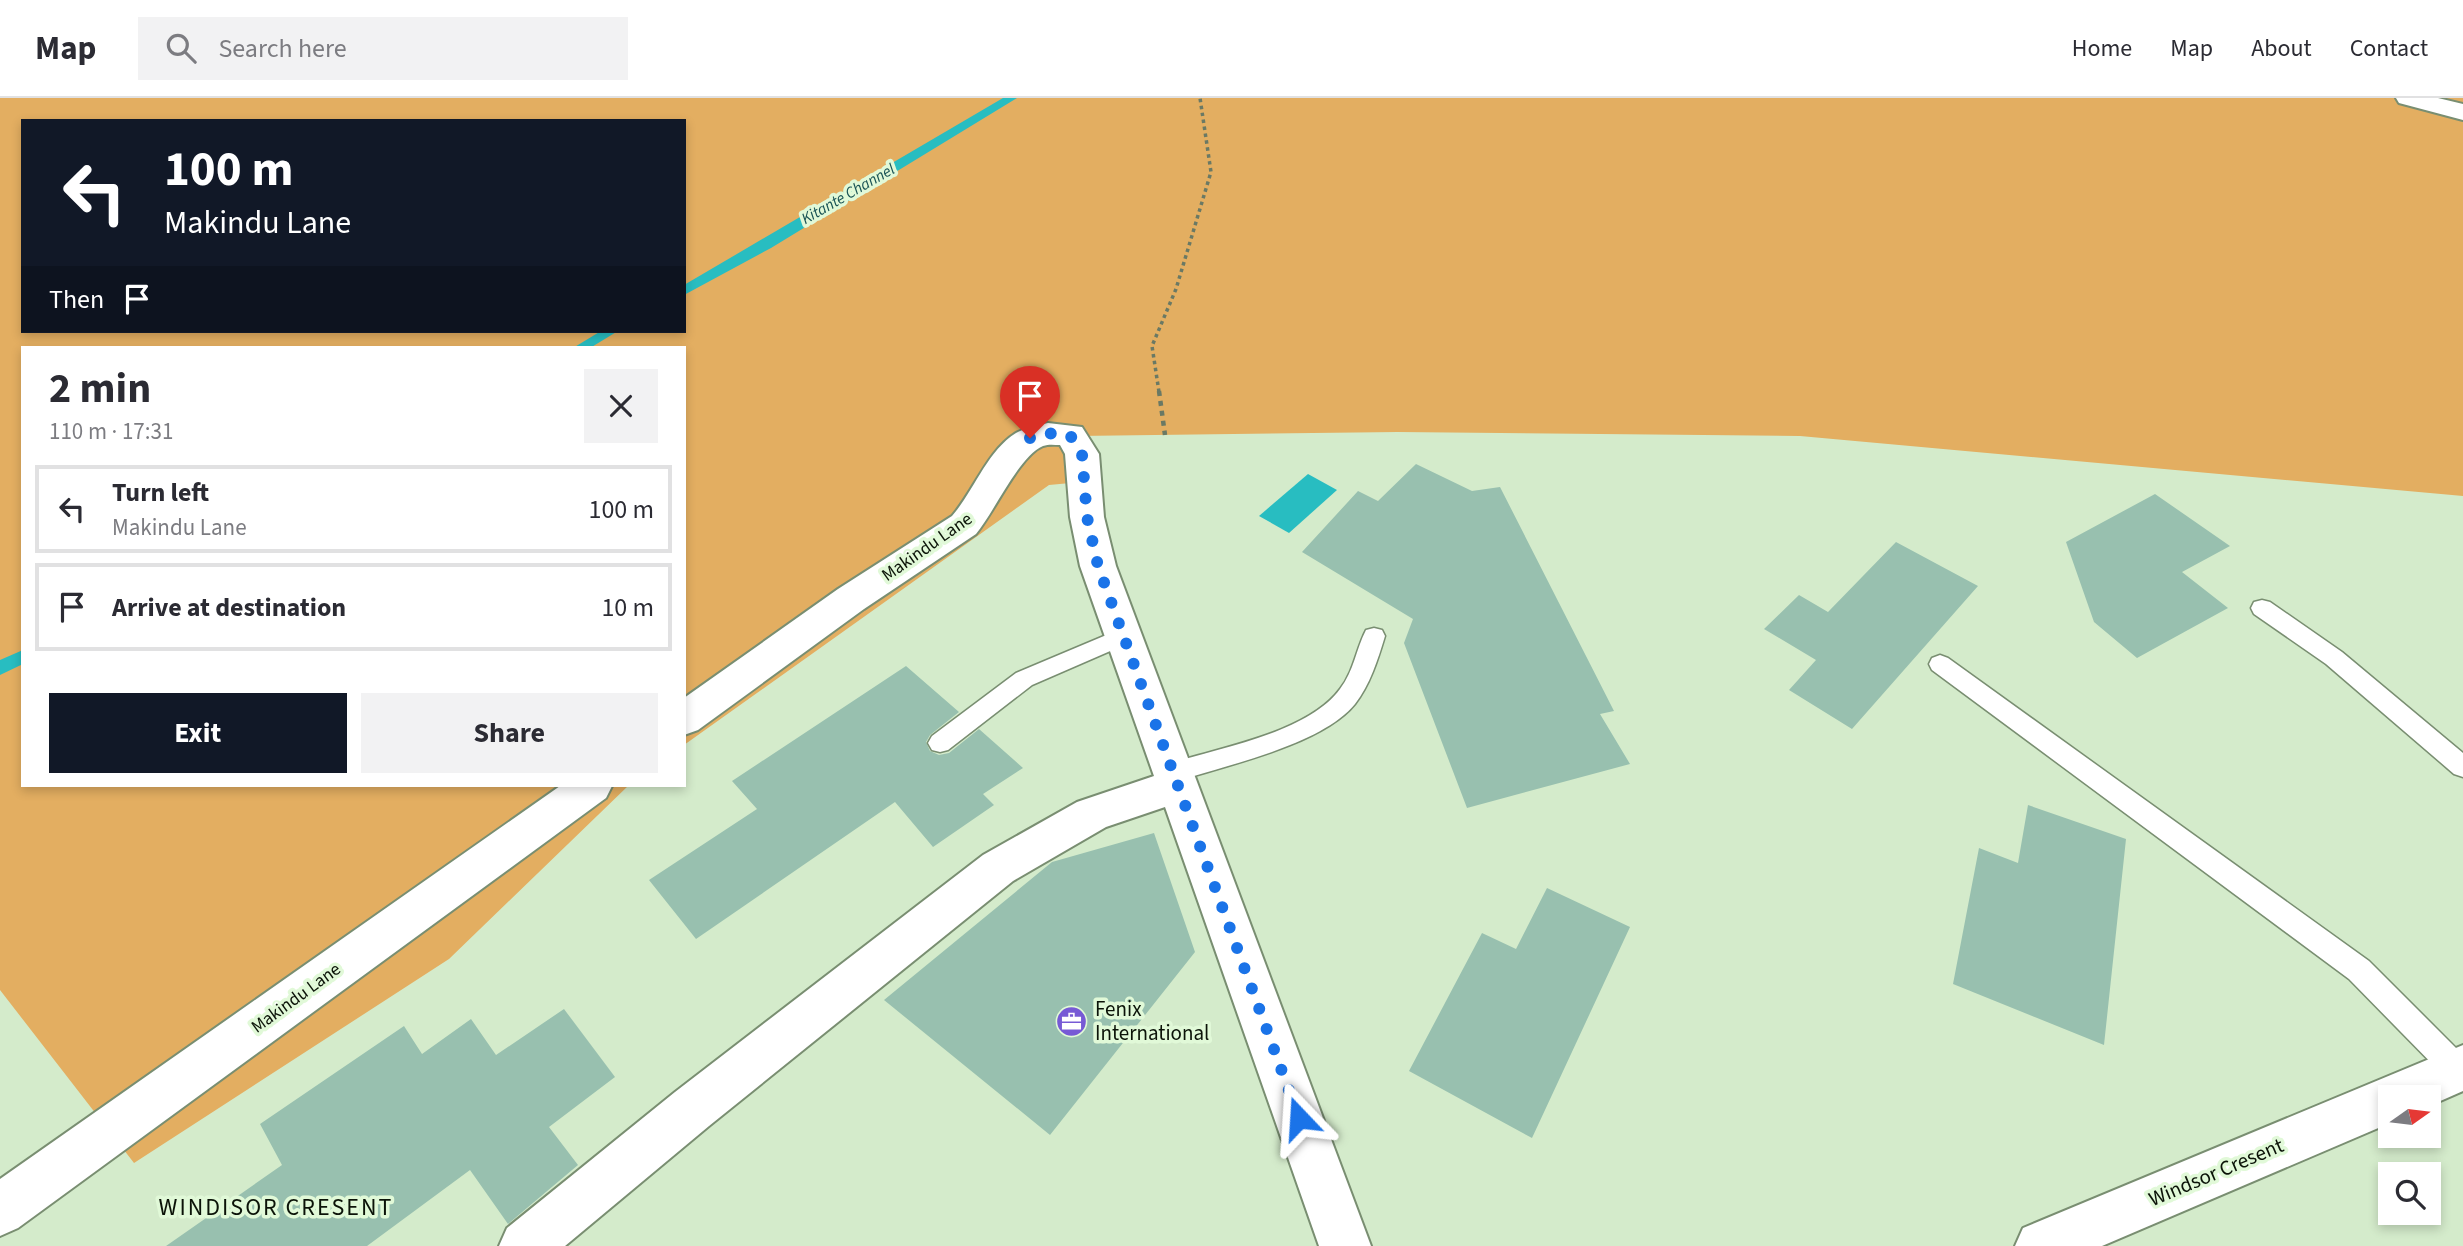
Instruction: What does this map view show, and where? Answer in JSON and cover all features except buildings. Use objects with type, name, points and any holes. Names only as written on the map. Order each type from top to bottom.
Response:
[{"type":"street","points":[[2408,98],[2463,112]]},
{"type":"street","name":"Makindu Lane","points":[[686,718],[851,599],[964,525],[979,511],[1017,446],[1045,433],[1070,435],[1082,454],[1087,517],[1123,636],[1345,1246]]},
{"type":"street","points":[[525,1246],[692,1109],[998,868],[1092,814],[1176,779]]},
{"type":"street","name":"Makindu Lane","points":[[0,1210],[590,787]]},
{"type":"street","name":"Windsor Cresent","points":[[2422,1085],[2460,1069]]},
{"type":"street","name":"Windsor Cresent","points":[[2041,1246],[2378,1104]]},
{"type":"lane","points":[[2262,608],[2334,658],[2463,767]]},
{"type":"lane","points":[[940,743],[1024,678],[1123,636]]},
{"type":"lane","points":[[1176,779],[1290,734],[1338,707],[1359,678],[1374,636]]},
{"type":"lane","points":[[1940,664],[2359,970],[2460,1069]]},
{"type":"path","points":[[1165,435],[1152,346],[1175,289],[1211,172],[1200,98]]},
{"type":"shaded area","points":[[0,98],[2463,98],[2463,496],[1800,436],[1398,432],[1077,436],[1092,481],[1049,485],[686,744],[686,346],[21,346],[21,787],[627,787],[449,959],[134,1163],[0,990]]},
{"type":"water","points":[[1308,474],[1337,490],[1289,533],[1259,516]]},
{"type":"waterway","name":"Kitante Channel","points":[[686,290],[1011,98]]},
{"type":"waterway","name":"Kitante Channel","points":[[584,346],[607,333]]},
{"type":"waterway","name":"Kitante Channel","points":[[0,668],[21,657]]},
{"type":"place","name":"Fenix International","points":[[1072,1021]]},
{"type":"district","name":"WINDISOR CRESENT","points":[[276,1207]]},
{"type":"route","points":[[1030,438],[1045,433],[1070,435],[1082,454],[1087,517],[1098,566],[1299,1118]]}]
